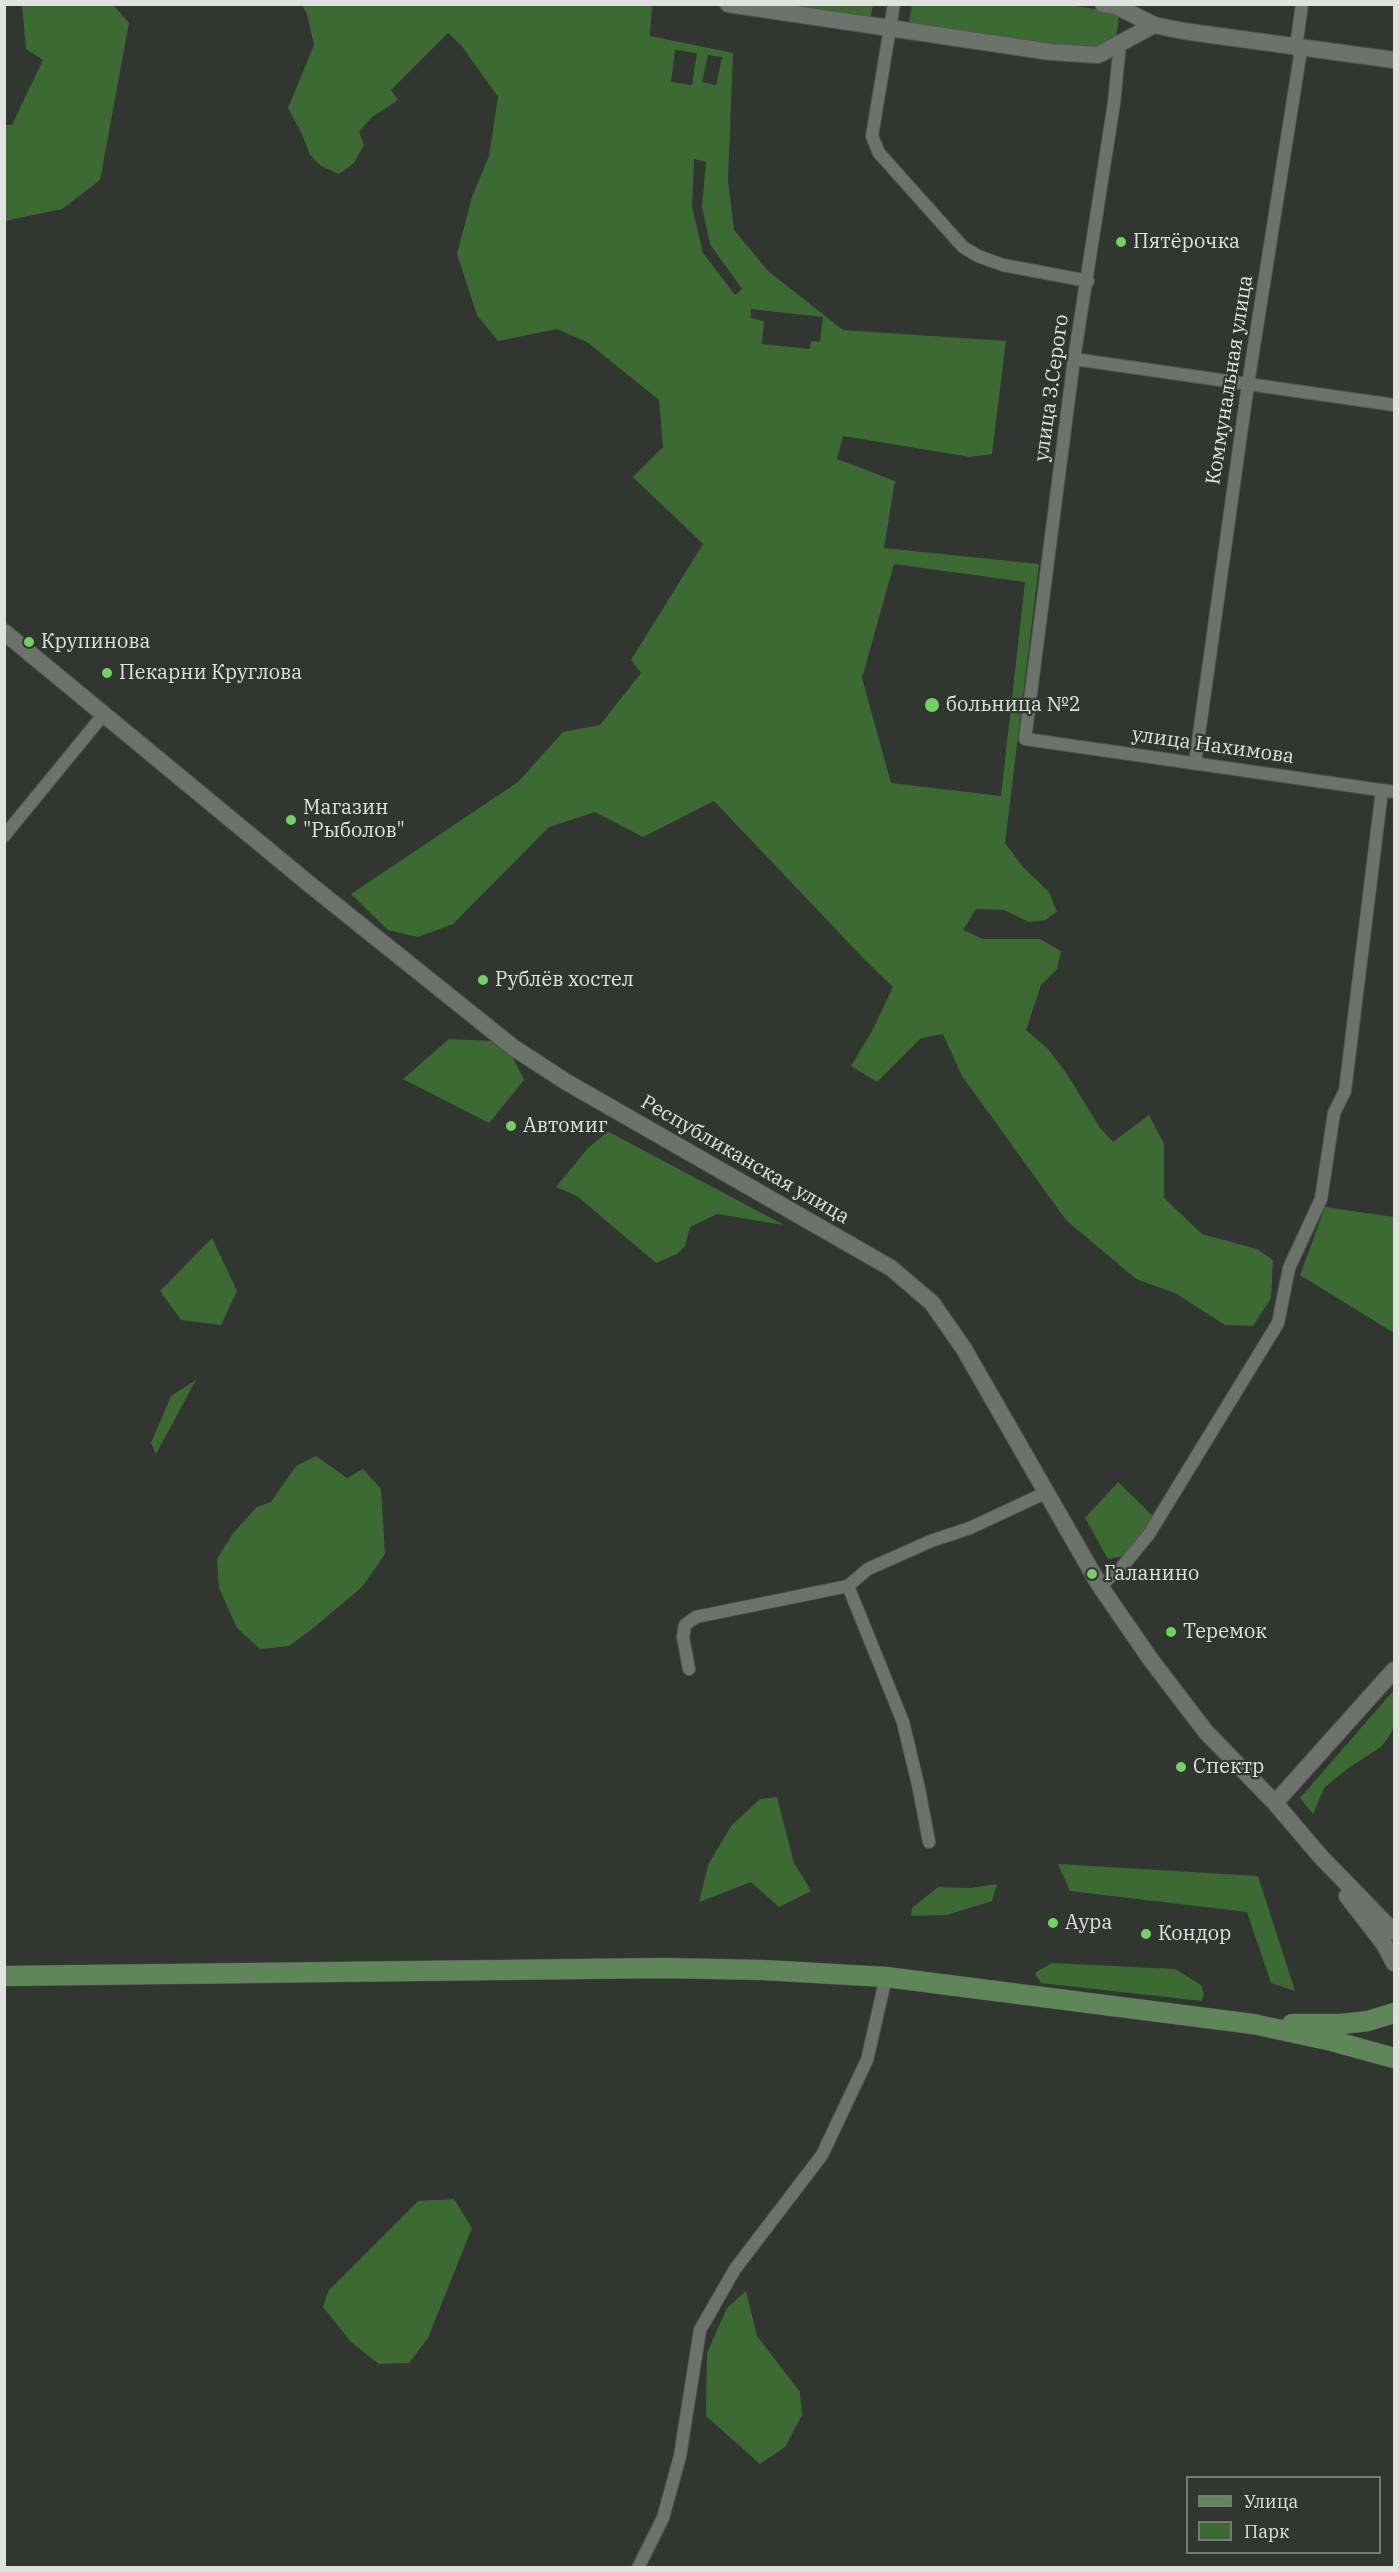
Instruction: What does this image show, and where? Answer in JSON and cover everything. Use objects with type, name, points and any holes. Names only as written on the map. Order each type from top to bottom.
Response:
[{"type":"main road","points":[[4,1976],[664,1968],[763,1970],[886,1977],[1254,2024],[1395,2058]]},
{"type":"main road","points":[[1254,2024],[1341,2024],[1393,2012]]},
{"type":"main road","points":[[1332,2041],[1395,2046]]},
{"type":"street","points":[[728,4],[1051,52],[1098,55],[1154,25]]},
{"type":"street","points":[[894,4],[872,136],[879,153],[963,247],[978,256],[1003,265],[1088,280]]},
{"type":"street","points":[[1103,4],[1130,9],[1154,25],[1395,60]]},
{"type":"street","name":"Коммунальная улица","points":[[1195,763],[1248,384],[1300,57],[1296,47],[1302,4]]},
{"type":"street","name":"улица З.Серого","points":[[1025,739],[1074,358],[1114,103],[1120,43]]},
{"type":"street","points":[[1074,358],[1395,405]]},
{"type":"street","name":"Республиканская улица","points":[[4,632],[308,883],[514,1048],[568,1083],[891,1268],[932,1303],[964,1349],[1100,1586],[1206,1732],[1275,1803],[1321,1857]]},
{"type":"street","points":[[4,836],[104,714]]},
{"type":"street","name":"улица Нахимова","points":[[1025,739],[1388,791]]},
{"type":"street","points":[[1100,1586],[1122,1568],[1149,1534],[1278,1323],[1289,1268],[1321,1199],[1334,1113],[1345,1091],[1388,791]]},
{"type":"street","points":[[689,1669],[683,1638],[685,1625],[696,1617],[848,1586],[868,1569],[931,1540],[970,1528],[1045,1493]]},
{"type":"street","points":[[848,1586],[903,1722],[929,1842]]},
{"type":"street","points":[[1275,1803],[1395,1670]]},
{"type":"street","points":[[1321,1857],[1395,1932]]},
{"type":"street","points":[[1321,1857],[1351,1902],[1384,1944],[1395,1963]]},
{"type":"street","points":[[638,2568],[663,2518],[680,2456],[700,2330],[735,2269],[822,2155],[867,2060],[886,1977]]},
{"type":"green space","points":[[1063,4],[1107,11],[1119,17],[1116,38],[1097,48],[908,27],[912,5]]},
{"type":"green space","points":[[22,5],[113,5],[129,23],[100,180],[62,209],[5,221],[5,125],[12,125],[43,60],[26,49]]},
{"type":"green space","points":[[302,5],[652,5],[650,36],[733,53],[728,181],[734,230],[768,271],[843,330],[1006,341],[992,454],[970,457],[843,436],[837,459],[895,481],[884,548],[1039,564],[1005,843],[1023,867],[1049,892],[1057,912],[1045,920],[1029,922],[1004,910],[976,909],[963,930],[983,939],[1040,939],[1061,951],[1057,969],[1041,985],[1026,1030],[1047,1048],[1067,1074],[1100,1128],[1113,1142],[1149,1115],[1164,1144],[1164,1198],[1202,1234],[1257,1249],[1273,1260],[1271,1298],[1253,1326],[1225,1325],[1175,1293],[1136,1279],[1066,1220],[962,1076],[943,1034],[921,1038],[877,1082],[851,1066],[872,1031],[893,987],[714,801],[643,837],[595,812],[549,827],[453,924],[418,937],[388,930],[351,894],[518,782],[563,732],[600,725],[641,673],[631,660],[703,544],[633,477],[663,447],[659,400],[587,342],[557,329],[498,341],[477,315],[457,254],[472,197],[489,156],[498,97],[461,45],[448,33],[391,90],[398,100],[372,117],[359,132],[364,145],[354,163],[339,174],[321,166],[310,155],[288,108],[314,45],[307,14]],"holes":[[[675,50],[697,53],[692,85],[671,82]],[[708,55],[722,57],[716,85],[702,82]],[[694,159],[706,162],[702,206],[710,244],[742,289],[735,295],[703,253],[692,207]],[[751,309],[823,317],[820,342],[811,341],[810,349],[762,344],[764,321],[751,318]],[[894,564],[1025,582],[1001,796],[891,783],[862,678]]]},
{"type":"green space","points":[[758,5],[873,5],[870,20]]},
{"type":"green space","points":[[449,1039],[491,1041],[513,1058],[524,1080],[489,1123],[403,1079]]},
{"type":"green space","points":[[609,1131],[784,1225],[717,1214],[690,1227],[685,1246],[677,1254],[656,1263],[577,1196],[556,1187],[588,1148]]},
{"type":"green space","points":[[1325,1207],[1394,1217],[1394,1333],[1300,1275]]},
{"type":"green space","points":[[212,1238],[237,1291],[221,1325],[181,1320],[160,1291]]},
{"type":"green space","points":[[196,1380],[156,1454],[151,1443],[171,1396]]},
{"type":"green space","points":[[316,1456],[347,1478],[363,1469],[381,1489],[385,1554],[362,1587],[312,1629],[289,1646],[260,1649],[237,1628],[219,1588],[217,1559],[233,1533],[257,1507],[271,1502],[296,1466]]},
{"type":"green space","points":[[1118,1482],[1155,1518],[1124,1556],[1108,1559],[1085,1518]]},
{"type":"green space","points":[[1394,1690],[1394,1727],[1389,1736],[1381,1747],[1347,1769],[1324,1788],[1313,1814],[1300,1798]]},
{"type":"green space","points":[[777,1797],[794,1863],[811,1891],[779,1907],[751,1882],[699,1902],[708,1865],[731,1826],[760,1799]]},
{"type":"green space","points":[[1058,1864],[1258,1876],[1295,1991],[1271,1983],[1247,1912],[1070,1891]]},
{"type":"green space","points":[[997,1884],[992,1901],[947,1915],[911,1916],[912,1908],[938,1887],[971,1888]]},
{"type":"green space","points":[[1052,1963],[1175,1969],[1201,1985],[1204,1994],[1202,2001],[1041,1983],[1036,1972]]},
{"type":"green space","points":[[454,2199],[472,2228],[428,2338],[409,2363],[379,2364],[351,2342],[323,2307],[328,2291],[418,2201]]},
{"type":"green space","points":[[746,2291],[757,2336],[800,2392],[802,2415],[785,2447],[760,2464],[706,2416],[707,2353],[727,2308]]},
{"type":"place","name":"Пятёрочка","points":[[1121,242]]},
{"type":"place","name":"Крупинова","points":[[29,642]]},
{"type":"place","name":"Пекарни Круглова","points":[[107,673]]},
{"type":"place","name":"больница №2","points":[[932,705]]},
{"type":"place","name":"Магазин \"Рыболов\"","points":[[291,820]]},
{"type":"place","name":"Рублёв хостел","points":[[483,980]]},
{"type":"place","name":"Автомиг","points":[[511,1126]]},
{"type":"place","name":"Галанино","points":[[1092,1574]]},
{"type":"place","name":"Теремок","points":[[1171,1632]]},
{"type":"place","name":"Спектр","points":[[1181,1767]]},
{"type":"place","name":"Аура","points":[[1053,1923]]},
{"type":"place","name":"Кондор","points":[[1146,1934]]}]
